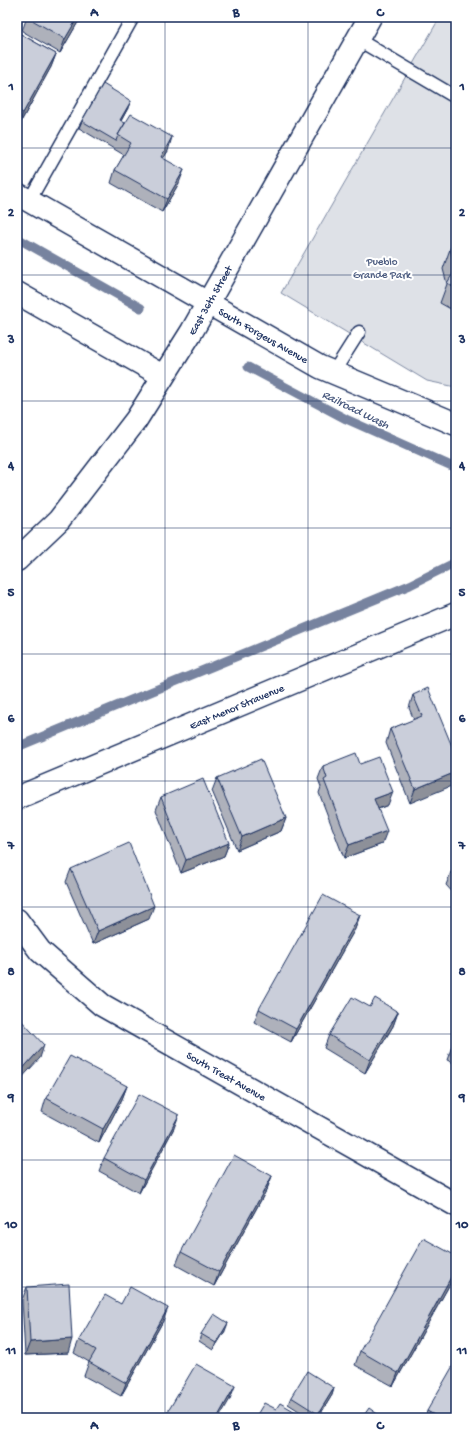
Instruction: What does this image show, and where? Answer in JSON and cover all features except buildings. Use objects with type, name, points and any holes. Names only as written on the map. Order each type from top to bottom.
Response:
[{"type":"street","name":"East 36th Street","points":[[17,560],[59,520],[136,420],[208,303],[370,17]]},
{"type":"street","name":"South Forgeus Avenue","points":[[23,197],[320,367],[456,424]]},
{"type":"street","points":[[17,293],[163,376]]},
{"type":"street","name":"East Menor Stravenue","points":[[17,798],[456,614]]},
{"type":"street","name":"South Treat Avenue","points":[[17,920],[40,951],[102,1005],[456,1205]]},
{"type":"lane","points":[[23,197],[133,17]]},
{"type":"lane","points":[[357,39],[452,95]]},
{"type":"lane","points":[[333,373],[359,332]]},
{"type":"green space","name":"Pueblo Grande Park","points":[[440,17],[456,17],[456,387],[427,381],[281,293]]},
{"type":"waterway","points":[[17,238],[141,308]]},
{"type":"waterway","name":"Railroad Wash","points":[[248,367],[346,419],[456,468]]},
{"type":"waterway","points":[[17,747],[410,585],[456,562]]}]
